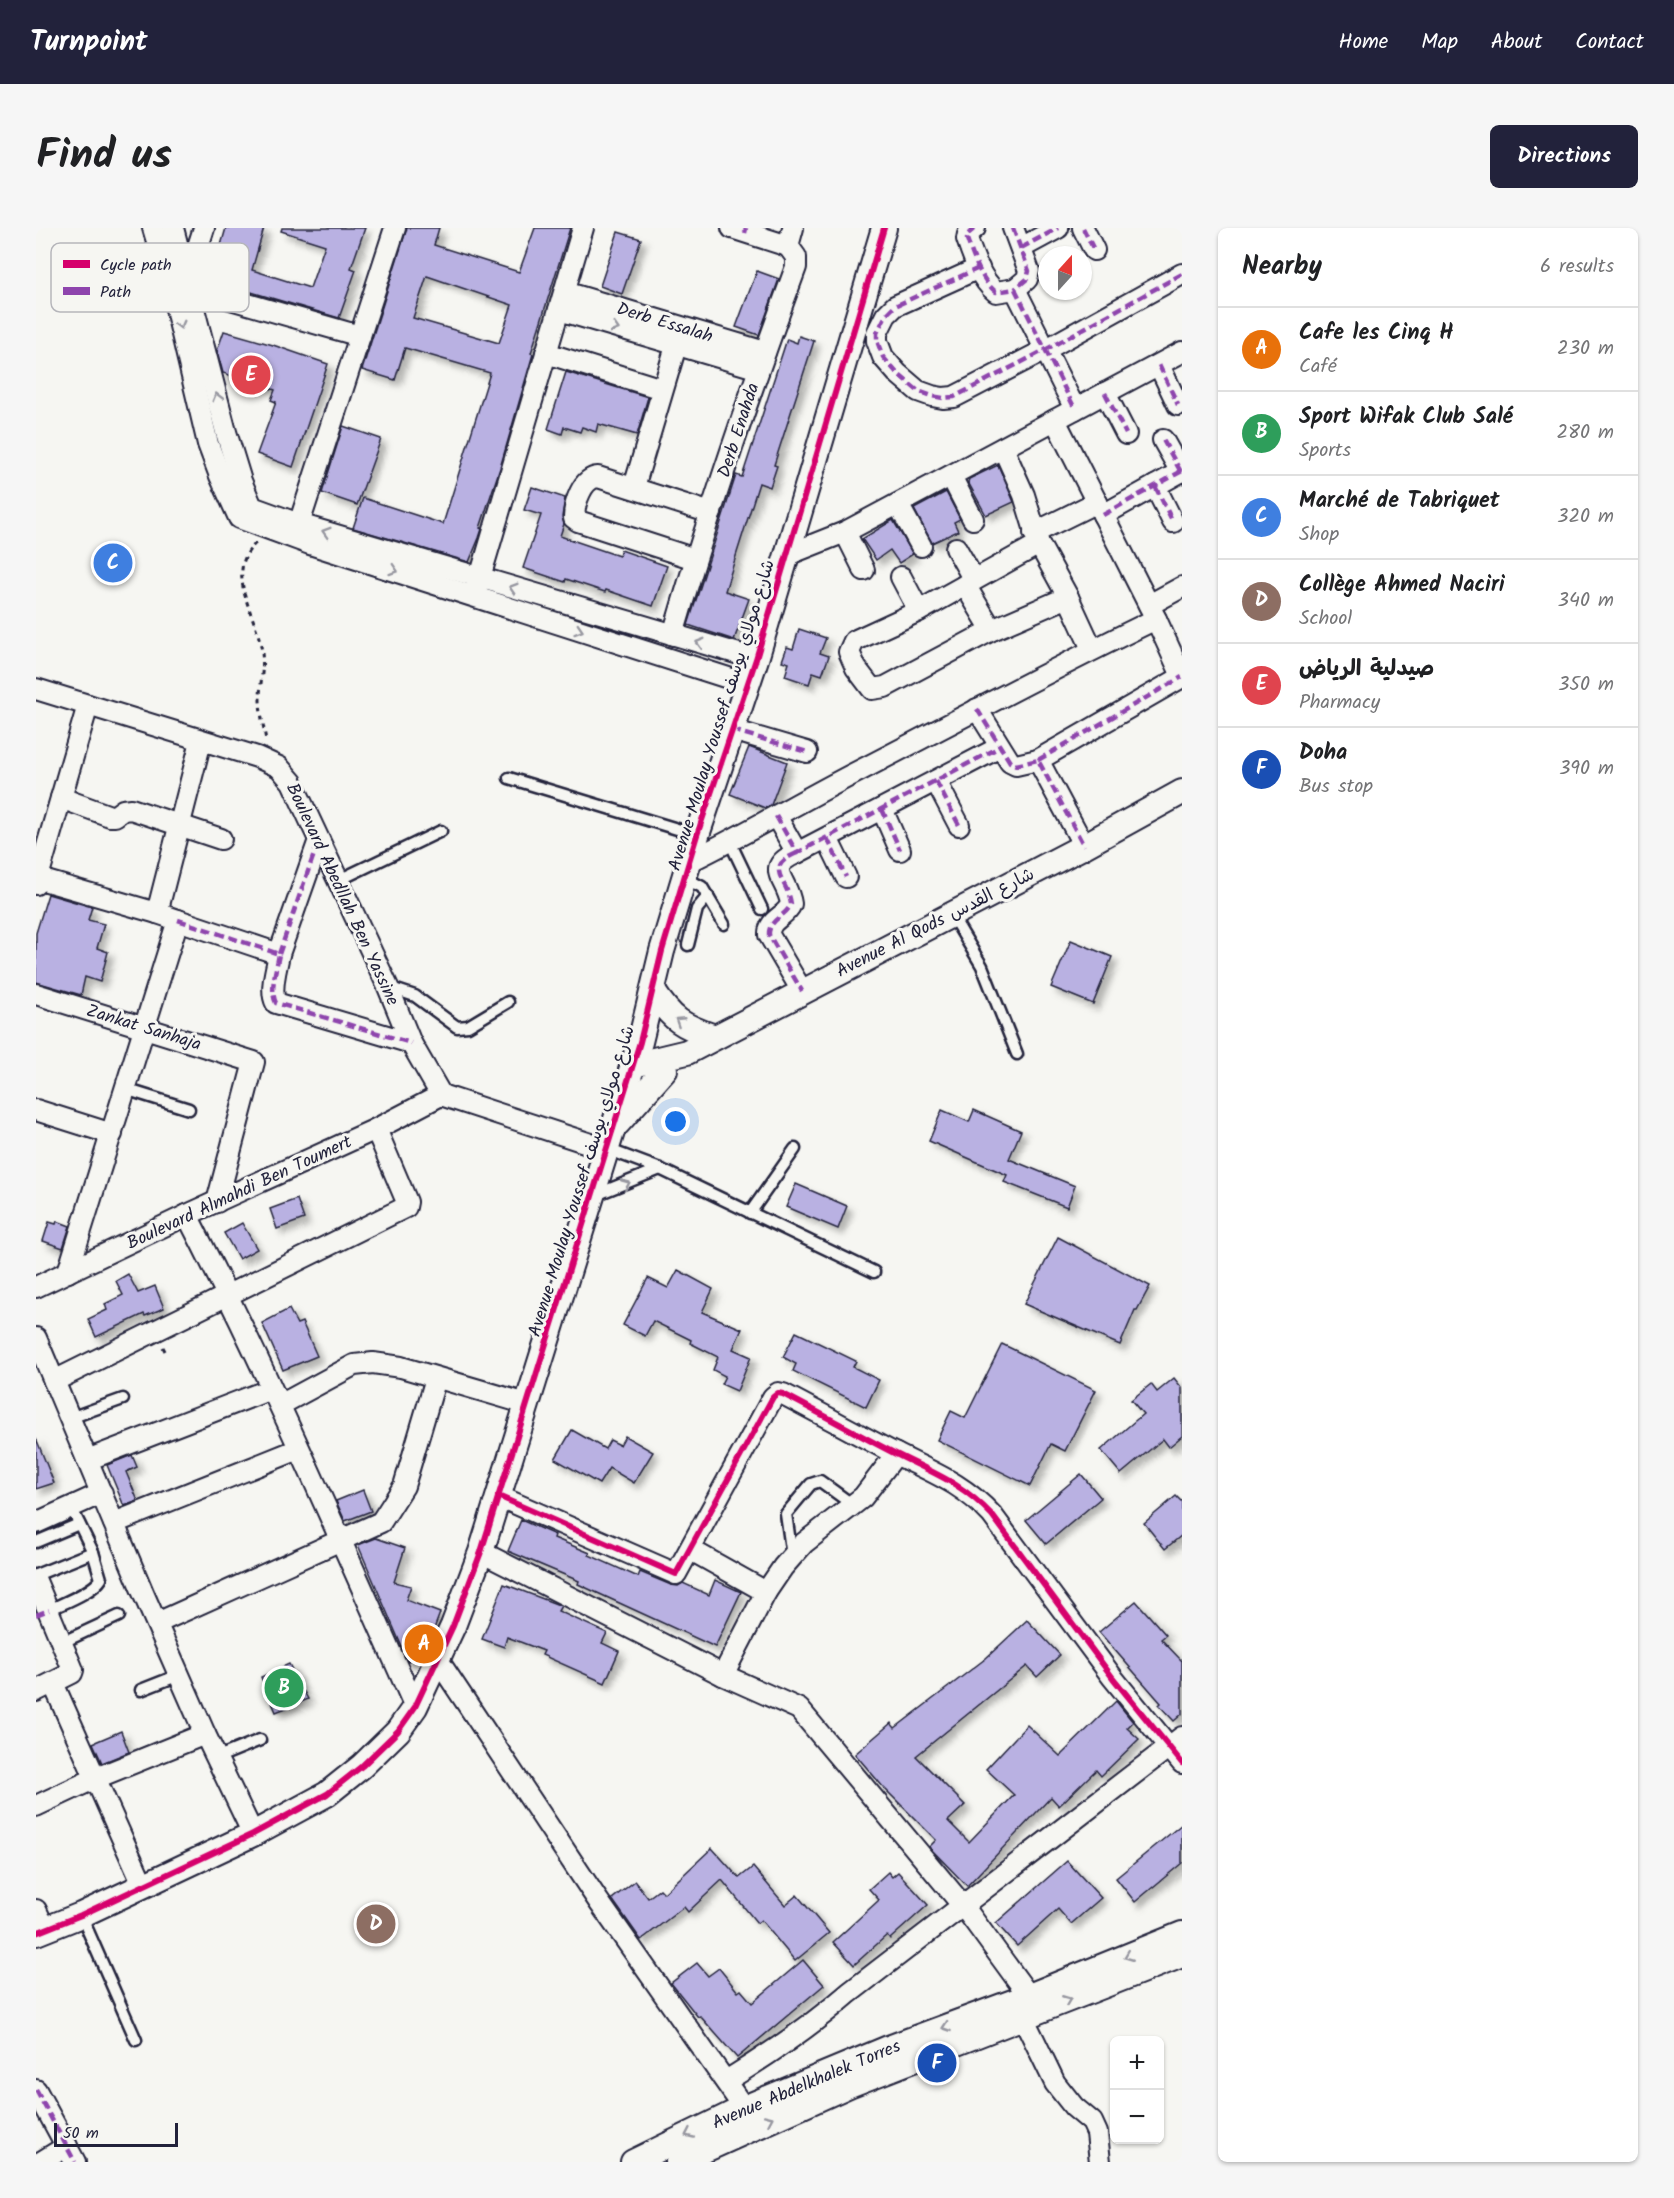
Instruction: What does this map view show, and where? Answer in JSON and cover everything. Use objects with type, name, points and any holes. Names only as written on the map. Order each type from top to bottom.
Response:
[{"type":"street","points":[[153,228],[157,243]]},
{"type":"street","points":[[173,228],[177,243]]},
{"type":"street","points":[[200,243],[204,228]]},
{"type":"street","points":[[299,524],[395,228]]},
{"type":"street","points":[[477,587],[583,228]]},
{"type":"street","name":"Avenue Moulay Youssef شارع مولاي يوسف","points":[[39,1924],[81,1915],[253,1834],[327,1794],[362,1766],[398,1731],[415,1707],[438,1660],[481,1552],[633,1065],[662,951],[697,835],[756,659],[884,228]]},
{"type":"street","points":[[975,228],[968,234],[968,239],[979,268],[991,289],[996,292],[1014,289],[1029,276],[1028,265],[1013,228]]},
{"type":"street","points":[[1021,248],[1058,228]]},
{"type":"street","points":[[1083,228],[1094,250]]},
{"type":"street","points":[[741,230],[791,237]]},
{"type":"street","name":"Derb Enahda","points":[[673,635],[695,559],[796,267],[791,237]]},
{"type":"street","points":[[979,268],[891,310],[877,333],[877,341],[883,357],[918,391],[943,398],[954,397],[1045,350],[1182,274]]},
{"type":"street","points":[[1014,289],[1075,409]]},
{"type":"street","name":"Derb Essalah","points":[[562,301],[676,346],[762,361]]},
{"type":"street","name":"Derb Essalah","points":[[562,301],[762,361]]},
{"type":"street","points":[[249,302],[360,336]]},
{"type":"street","points":[[177,312],[208,444],[220,476],[245,512],[272,531],[477,587],[673,635],[756,659]]},
{"type":"street","points":[[195,312],[241,481],[245,512]]},
{"type":"street","points":[[634,487],[676,346]]},
{"type":"street","points":[[787,555],[845,532],[1182,352]]},
{"type":"street","points":[[546,353],[662,389]]},
{"type":"street","points":[[1159,365],[1178,405]]},
{"type":"street","points":[[1105,393],[1126,434]]},
{"type":"street","points":[[977,709],[1013,764],[1038,760],[1182,677],[1175,645],[1152,612],[1055,420]]},
{"type":"street","points":[[1068,597],[992,630],[894,684],[872,689],[855,668],[849,652],[851,644],[919,611],[969,583],[1036,538],[1155,486],[1181,471],[1163,440]]},
{"type":"street","points":[[1003,448],[1024,495],[1036,538],[1068,597],[1092,649]]},
{"type":"street","points":[[951,476],[973,519]]},
{"type":"street","points":[[695,559],[574,518],[574,512],[588,480],[598,477],[711,513]]},
{"type":"street","points":[[1155,486],[1173,522]]},
{"type":"street","points":[[898,504],[921,546]]},
{"type":"street","points":[[245,512],[299,524],[747,684]]},
{"type":"street","points":[[845,532],[864,570]]},
{"type":"street","points":[[956,548],[969,583],[992,630]]},
{"type":"street","points":[[901,577],[919,611]]},
{"type":"street","points":[[688,870],[730,842],[776,816],[1092,649],[1152,612],[1182,587]]},
{"type":"street","name":"Boulevard Abedllah Ben Yassine","points":[[36,689],[269,761],[279,767],[292,782],[388,987],[411,1043],[441,1095]]},
{"type":"street","points":[[88,705],[37,880],[157,913],[279,954]]},
{"type":"street","points":[[732,730],[807,752]]},
{"type":"street","points":[[157,913],[201,741]]},
{"type":"street","points":[[802,991],[769,935],[772,922],[788,910],[791,904],[779,875],[779,866],[785,859],[1000,747]]},
{"type":"street","points":[[1038,760],[1084,846]]},
{"type":"street","points":[[936,781],[958,825]]},
{"type":"street","name":"Avenue Al Qods شارع القدس","points":[[625,1090],[665,1070],[687,1052],[715,1037],[1084,846],[1182,792]]},
{"type":"street","points":[[61,798],[110,816],[132,808],[221,839]]},
{"type":"street","points":[[882,809],[900,850]]},
{"type":"street","points":[[776,816],[798,854]]},
{"type":"street","points":[[827,838],[846,877]]},
{"type":"street","points":[[319,840],[279,954],[274,999],[276,1003],[411,1043]]},
{"type":"street","points":[[68,1272],[177,920]]},
{"type":"street","points":[[653,991],[673,1018],[695,1030],[715,1037]]},
{"type":"street","name":"Zankat Sanhaja","points":[[36,994],[252,1061],[255,1064],[217,1202]]},
{"type":"street","name":"Avenue Al Qods شارع القدس","points":[[633,1065],[687,1052]]},
{"type":"street","points":[[441,1095],[609,1139],[665,1070]]},
{"type":"street","name":"Boulevard Almahdi Ben Toumert","points":[[36,1287],[376,1129],[441,1095]]},
{"type":"street","points":[[36,1110],[112,1134]]},
{"type":"street","points":[[54,1380],[407,1206],[408,1202],[376,1129]]},
{"type":"street","points":[[187,1215],[228,1294],[276,1397],[415,1707]]},
{"type":"street","points":[[38,1349],[54,1380],[205,1734],[253,1834]]},
{"type":"street","points":[[87,1460],[276,1397],[354,1365],[373,1363],[400,1367],[527,1404]]},
{"type":"street","points":[[157,1623],[381,1522],[404,1486],[436,1377]]},
{"type":"street","points":[[498,1496],[672,1573],[678,1572],[776,1394],[783,1394],[935,1472],[976,1497],[992,1515],[1113,1678],[1176,1742],[1182,1763]]},
{"type":"street","points":[[114,1523],[299,1449]]},
{"type":"street","points":[[723,1675],[766,1592],[792,1556],[804,1543],[863,1497],[896,1454]]},
{"type":"street","points":[[36,1523],[75,1515],[102,1493]]},
{"type":"street","points":[[691,1550],[766,1592]]},
{"type":"street","points":[[481,1552],[723,1675],[799,1709],[964,1907],[1026,2007],[1055,2083],[1074,2107],[1092,2122],[1097,2133],[1100,2162]]},
{"type":"street","points":[[36,1581],[43,1613],[63,1642],[73,1670],[72,1673],[44,1687],[96,1778],[143,1885]]},
{"type":"street","points":[[438,1660],[599,1902],[744,2108]]},
{"type":"street","points":[[36,1806],[96,1778],[205,1734]]},
{"type":"street","points":[[726,2081],[802,2032],[849,1993],[964,1907],[1176,1742]]},
{"type":"street","name":"Avenue Abdelkhalek Torres","points":[[678,2162],[1026,2007],[1182,1934]]},
{"type":"street","name":"Avenue Abdelkhalek Torres","points":[[633,2162],[744,2108],[886,2049],[1026,2007],[1182,1955]]},
{"type":"street","points":[[36,2090],[71,2154],[41,2162]]},
{"type":"lane","points":[[509,778],[697,835]]},
{"type":"lane","points":[[339,880],[441,831]]},
{"type":"lane","points":[[730,842],[762,909]]},
{"type":"lane","points":[[688,870],[702,887],[724,924]]},
{"type":"lane","points":[[688,945],[697,909],[708,896]]},
{"type":"lane","points":[[950,914],[982,966],[1017,1053]]},
{"type":"lane","points":[[388,987],[415,996],[457,1027],[468,1026],[508,1002]]},
{"type":"lane","points":[[125,1089],[189,1109]]},
{"type":"lane","points":[[609,1139],[660,1170],[874,1272]]},
{"type":"lane","points":[[750,1213],[795,1149]]},
{"type":"lane","points":[[592,1196],[660,1170]]},
{"type":"lane","points":[[70,1418],[123,1399]]},
{"type":"lane","points":[[792,1556],[786,1514],[811,1484],[820,1481],[853,1505]]},
{"type":"lane","points":[[36,1542],[75,1515],[93,1552],[101,1575],[101,1581],[43,1613]]},
{"type":"lane","points":[[36,1575],[93,1552]]},
{"type":"lane","points":[[63,1642],[119,1616]]},
{"type":"lane","points":[[141,1690],[179,1675]]},
{"type":"lane","points":[[216,1758],[260,1740]]},
{"type":"lane","points":[[81,1915],[136,2040]]},
{"type":"path","points":[[269,761],[261,710],[262,651],[245,597],[242,569],[252,546],[272,531]]},
{"type":"building","points":[[226,228],[264,228],[252,270],[310,288],[325,245],[281,231],[282,228],[365,228],[351,268],[356,270],[339,318],[249,291],[249,243],[222,243]]},
{"type":"building","points":[[407,228],[439,228],[434,245],[519,272],[535,228],[570,228],[531,353],[533,354],[500,468],[480,528],[482,529],[469,562],[353,528],[363,498],[443,524],[490,373],[405,348],[395,380],[362,370]],"holes":[[[427,276],[512,305],[499,343],[413,318]]]},
{"type":"building","points":[[618,232],[641,239],[622,294],[600,286]]},
{"type":"building","points":[[757,271],[779,279],[759,335],[736,327]]},
{"type":"building","points":[[224,331],[328,364],[293,467],[257,454],[276,402],[271,400],[275,390],[223,373],[217,351]]},
{"type":"building","points":[[799,336],[814,341],[774,465],[777,466],[770,487],[759,483],[725,591],[749,599],[734,640],[688,625],[736,475],[742,477],[787,339],[797,343]]},
{"type":"building","points":[[566,372],[648,397],[637,435],[598,424],[596,432],[582,427],[580,432],[564,427],[562,434],[548,429]]},
{"type":"building","points":[[343,426],[381,439],[357,505],[322,493]]},
{"type":"building","points":[[998,465],[1014,502],[986,515],[968,482],[969,479]]},
{"type":"building","points":[[532,487],[565,498],[562,517],[564,524],[560,536],[619,556],[621,550],[667,566],[653,606],[606,590],[605,592],[566,579],[565,582],[523,568],[541,515],[524,510]]},
{"type":"building","points":[[946,492],[960,519],[954,522],[958,531],[932,543],[914,509]]},
{"type":"building","points":[[893,520],[913,554],[899,563],[890,550],[876,560],[862,539]]},
{"type":"building","points":[[799,629],[826,638],[820,653],[829,656],[822,675],[813,672],[809,684],[785,676],[789,663],[782,661],[787,647],[793,649]]},
{"type":"building","points":[[749,747],[787,762],[771,805],[765,808],[730,794]]},
{"type":"building","points":[[48,894],[92,907],[88,920],[104,924],[97,948],[108,952],[100,982],[85,977],[81,995],[36,982],[36,933]]},
{"type":"building","points":[[1071,940],[1112,957],[1093,1004],[1051,987]]},
{"type":"building","points":[[942,1110],[969,1122],[974,1110],[1021,1131],[1009,1159],[1075,1186],[1067,1207],[1004,1182],[1007,1175],[929,1141]]},
{"type":"building","points":[[796,1184],[847,1206],[838,1229],[786,1207]]},
{"type":"building","points":[[297,1199],[304,1219],[277,1229],[270,1209]]},
{"type":"building","points":[[57,1221],[70,1226],[63,1248],[43,1241],[49,1222],[56,1224]]},
{"type":"building","points":[[242,1223],[257,1249],[239,1259],[224,1233]]},
{"type":"building","points":[[1058,1237],[1150,1286],[1135,1310],[1120,1345],[1024,1304]]},
{"type":"building","points":[[678,1270],[713,1289],[702,1312],[742,1329],[733,1349],[751,1357],[737,1391],[721,1384],[725,1376],[713,1370],[718,1357],[690,1343],[691,1340],[653,1321],[645,1336],[623,1325],[648,1278],[668,1288]]},
{"type":"building","points":[[128,1274],[138,1293],[155,1286],[164,1308],[145,1316],[144,1314],[96,1337],[88,1319],[107,1310],[105,1304],[123,1295],[116,1281]]},
{"type":"building","points":[[289,1309],[297,1324],[302,1322],[317,1356],[283,1370],[262,1323]]},
{"type":"building","points":[[796,1332],[856,1361],[853,1367],[879,1380],[866,1407],[793,1371],[796,1364],[783,1357]]},
{"type":"building","points":[[1002,1344],[1096,1390],[1065,1451],[1051,1444],[1030,1486],[937,1440],[951,1411],[965,1418]]},
{"type":"building","points":[[1174,1378],[1182,1388],[1182,1436],[1169,1447],[1163,1439],[1121,1474],[1101,1450],[1143,1414],[1131,1400],[1151,1384],[1157,1392]]},
{"type":"building","points":[[572,1430],[605,1449],[610,1440],[620,1445],[625,1436],[653,1452],[634,1483],[609,1468],[599,1484],[555,1459]]},
{"type":"building","points":[[36,1438],[54,1483],[36,1489]]},
{"type":"building","points":[[132,1455],[137,1467],[126,1472],[138,1501],[124,1506],[107,1465]]},
{"type":"building","points":[[1081,1474],[1101,1498],[1046,1544],[1026,1520]]},
{"type":"building","points":[[363,1490],[371,1511],[345,1521],[336,1501]]},
{"type":"building","points":[[1176,1496],[1182,1502],[1182,1535],[1165,1549],[1144,1523]]},
{"type":"building","points":[[521,1520],[638,1577],[640,1572],[671,1585],[678,1586],[683,1583],[709,1595],[715,1580],[741,1592],[715,1647],[578,1584],[579,1581],[508,1551]]},
{"type":"building","points":[[376,1538],[405,1548],[394,1582],[411,1586],[406,1600],[440,1613],[425,1653],[408,1661],[358,1545]]},
{"type":"building","points":[[504,1584],[559,1605],[561,1606],[558,1611],[607,1633],[602,1643],[619,1651],[605,1683],[542,1655],[544,1651],[507,1637],[504,1647],[482,1639]]},
{"type":"building","points":[[1136,1601],[1166,1635],[1161,1639],[1182,1661],[1182,1714],[1174,1721],[1099,1632]]},
{"type":"building","points":[[1027,1620],[1060,1655],[1037,1677],[1027,1666],[916,1756],[965,1805],[948,1821],[969,1842],[1014,1795],[986,1769],[1027,1725],[1060,1756],[1116,1701],[1133,1722],[1127,1728],[1139,1739],[1101,1776],[1096,1770],[1059,1806],[1051,1797],[967,1886],[929,1847],[936,1840],[884,1788],[855,1754],[891,1723],[895,1728],[985,1659]]},
{"type":"building","points":[[289,1664],[308,1699],[276,1712],[261,1677]]},
{"type":"building","points":[[121,1731],[129,1752],[102,1763],[93,1743]]},
{"type":"building","points":[[1182,1824],[1182,1863],[1135,1902],[1116,1878]]},
{"type":"building","points":[[712,1848],[739,1878],[753,1867],[785,1905],[797,1895],[829,1933],[795,1961],[761,1920],[757,1923],[722,1880],[688,1912],[684,1907],[641,1940],[612,1899],[635,1881],[648,1898],[660,1889],[664,1893]]},
{"type":"building","points":[[1067,1861],[1101,1898],[1071,1924],[1058,1909],[1017,1946],[996,1923]]},
{"type":"building","points":[[888,1872],[892,1877],[898,1872],[928,1905],[890,1939],[887,1935],[854,1965],[833,1942],[879,1900],[869,1889]]},
{"type":"building","points":[[803,1960],[824,1985],[737,2058],[700,2016],[698,2017],[671,1983],[697,1963],[708,1976],[719,1968],[738,1992],[741,1990],[752,2003]]},
{"type":"marked path","points":[[745,233],[746,228]]},
{"type":"marked path","points":[[975,228],[968,234],[967,239],[982,275],[996,292],[1015,289],[1075,409]]},
{"type":"marked path","points":[[1013,228],[1029,271],[1027,279],[1015,289]]},
{"type":"marked path","points":[[1021,248],[1058,228]]},
{"type":"marked path","points":[[1083,228],[1094,250]]},
{"type":"marked path","points":[[979,268],[895,306],[886,315],[877,333],[877,341],[883,357],[918,391],[943,398],[954,397],[1045,350],[1182,274]]},
{"type":"marked path","points":[[1159,365],[1178,405]]},
{"type":"marked path","points":[[1105,393],[1126,434]]},
{"type":"marked path","points":[[1163,440],[1181,472]]},
{"type":"marked path","points":[[1103,515],[1182,471]]},
{"type":"marked path","points":[[1155,486],[1173,522]]},
{"type":"marked path","points":[[1038,760],[1182,677]]},
{"type":"marked path","points":[[977,709],[1010,762],[1016,765],[1038,760],[1084,846]]},
{"type":"marked path","points":[[732,730],[807,752]]},
{"type":"marked path","points":[[776,816],[797,853],[1000,747]]},
{"type":"marked path","points":[[936,781],[959,825]]},
{"type":"marked path","points":[[882,809],[900,850]]},
{"type":"marked path","points":[[827,838],[846,877]]},
{"type":"marked path","points":[[279,954],[319,840]]},
{"type":"marked path","points":[[797,853],[787,858],[779,869],[791,904],[771,925],[769,935],[802,991]]},
{"type":"marked path","points":[[178,920],[279,954],[273,985],[276,1003],[411,1043]]},
{"type":"marked path","points":[[36,1615],[49,1610]]},
{"type":"marked path","points":[[36,2090],[75,2162]]},
{"type":"cycle path","points":[[36,1933],[81,1915],[253,1834],[327,1794],[362,1766],[398,1731],[415,1707],[453,1626],[481,1552],[640,1042],[662,951],[697,835],[756,659],[884,228]]},
{"type":"cycle path","points":[[498,1496],[676,1574],[773,1397],[778,1393],[783,1394],[946,1479],[969,1494],[992,1515],[1113,1678],[1182,1763]]},
{"type":"place","name":"صيدلية الرياض","points":[[251,375]]},
{"type":"place","name":"Marché de Tabriquet","points":[[113,563]]},
{"type":"place","name":"Cafe les Cinq H","points":[[424,1644]]},
{"type":"place","name":"Sport Wifak Club Salé","points":[[284,1688]]},
{"type":"place","name":"Collège Ahmed Naciri","points":[[376,1924]]},
{"type":"place","name":"Doha","points":[[937,2063]]}]
